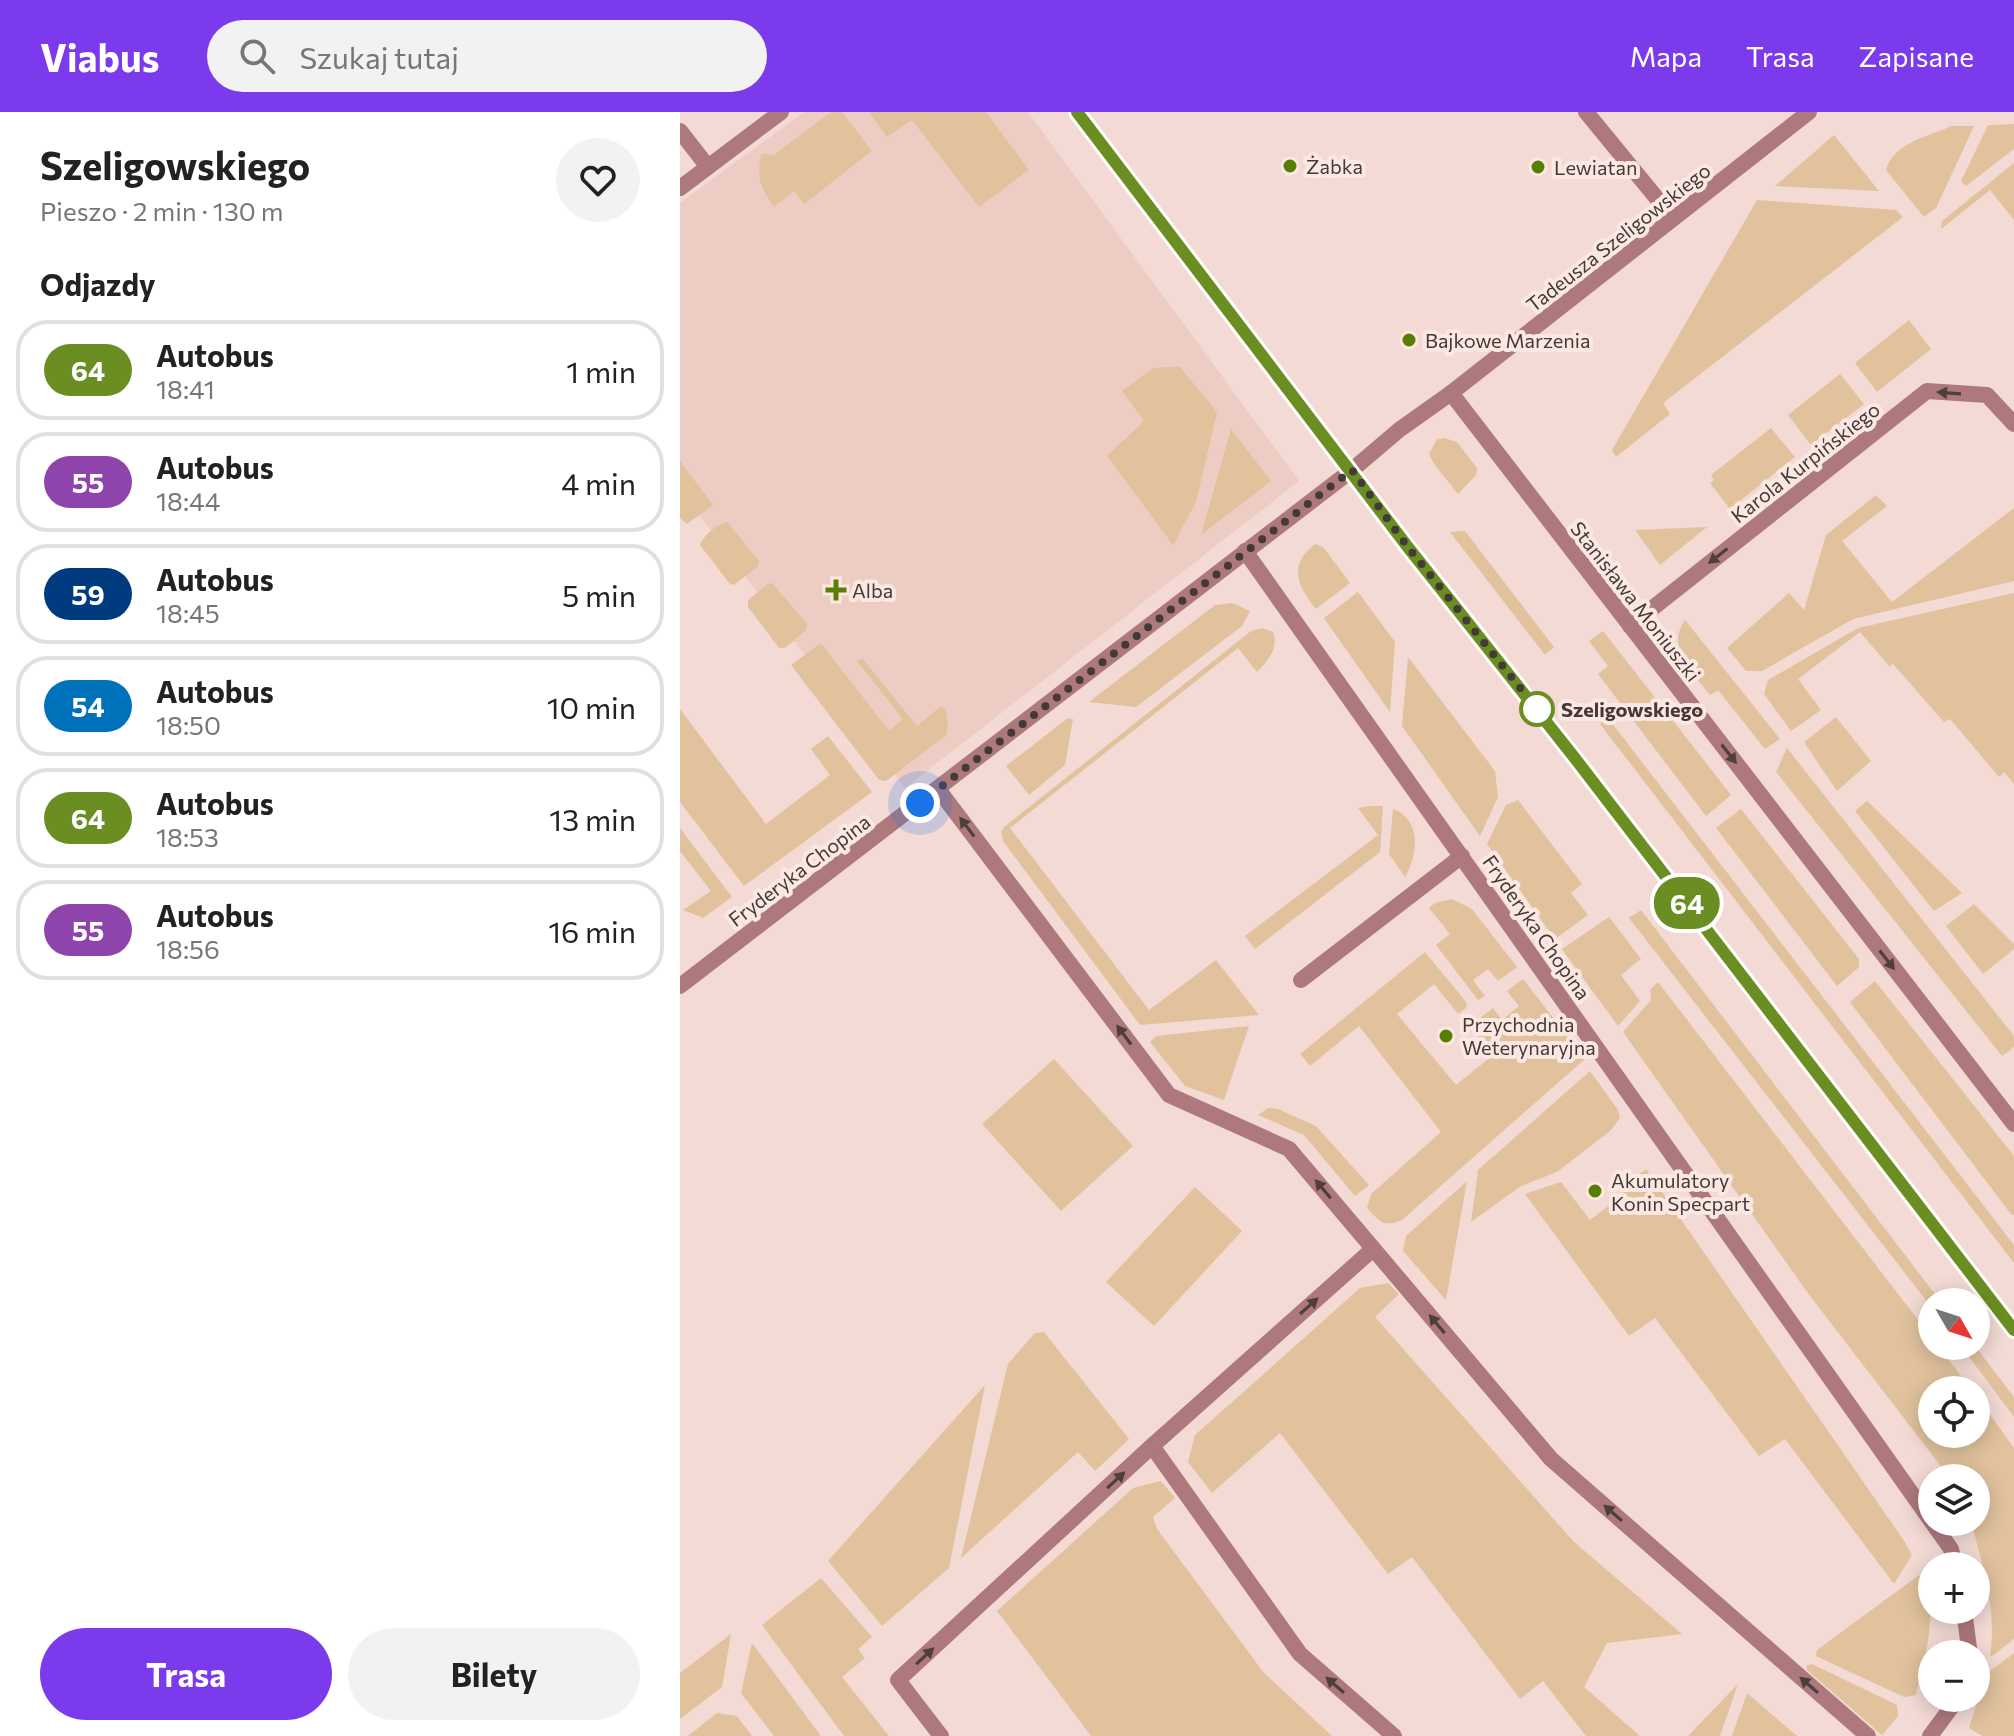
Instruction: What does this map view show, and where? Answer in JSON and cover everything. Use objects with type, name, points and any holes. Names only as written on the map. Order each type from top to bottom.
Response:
[{"type":"street","points":[[680,188],[781,112]]},
{"type":"street","points":[[1077,112],[1407,546],[1565,745],[2014,1330]]},
{"type":"street","points":[[1586,112],[1673,218]]},
{"type":"street","name":"Tadeusza Szeligowskiego","points":[[1451,393],[1809,112]]},
{"type":"street","points":[[680,131],[708,167]]},
{"type":"street","name":"Karola Kurpińskiego","points":[[1630,626],[1927,391],[1987,395],[2014,424]]},
{"type":"street","points":[[1352,470],[1399,430],[1451,393]]},
{"type":"street","name":"Stanisława Moniuszki","points":[[1451,393],[2014,1124]]},
{"type":"street","name":"Fryderyka Chopina","points":[[680,986],[1352,470]]},
{"type":"street","name":"Fryderyka Chopina","points":[[1245,551],[1952,1552]]},
{"type":"street","points":[[938,789],[1169,1095],[1289,1149],[1551,1459],[1868,1736]]},
{"type":"street","points":[[1301,980],[1462,856]]},
{"type":"street","points":[[941,1736],[898,1680],[1152,1446],[1373,1249]]},
{"type":"street","points":[[1152,1446],[1300,1654],[1394,1736]]},
{"type":"street","points":[[1930,1736],[1948,1712]]},
{"type":"shaded area","points":[[804,112],[1028,112],[1299,481],[905,788],[680,490],[680,203]]},
{"type":"shaded area","points":[[831,112],[842,112],[872,151],[804,204],[794,191],[774,207],[760,182],[761,154],[774,155]]},
{"type":"shaded area","points":[[869,112],[986,112],[1029,170],[979,207],[912,120],[887,137]]},
{"type":"shaded area","points":[[2014,124],[2014,149],[1966,186],[1961,181],[1988,125]]},
{"type":"shaded area","points":[[1952,126],[1974,126],[1936,208],[1924,217],[1886,170],[1896,153],[1904,147]]},
{"type":"shaded area","points":[[1834,135],[1879,191],[1775,186]]},
{"type":"shaded area","points":[[2014,163],[2014,220],[1990,190],[1941,229],[1942,221]]},
{"type":"shaded area","points":[[1757,200],[1896,210],[1903,217],[1663,403],[1670,414],[1616,457],[1612,450]]},
{"type":"shaded area","points":[[1909,320],[1931,349],[1877,392],[1855,363]]},
{"type":"shaded area","points":[[1180,367],[1217,412],[1196,502],[1173,545],[1107,456],[1144,421],[1122,391],[1153,368]]},
{"type":"shaded area","points":[[1840,374],[1864,404],[1811,445],[1788,415]]},
{"type":"shaded area","points":[[1771,428],[1795,457],[1730,509],[1710,483],[1714,480],[1711,475]]},
{"type":"shaded area","points":[[1231,429],[1271,481],[1201,535]]},
{"type":"shaded area","points":[[1437,439],[1457,442],[1477,468],[1476,475],[1458,494],[1429,454]]},
{"type":"shaded area","points":[[680,461],[713,505],[687,524],[680,518]]},
{"type":"shaded area","points":[[1876,495],[1887,506],[1842,541],[1892,602],[2014,508],[2014,581],[1853,619],[1762,671],[1746,671],[1727,648],[1789,593],[1804,610],[1826,535]]},
{"type":"shaded area","points":[[727,522],[759,561],[758,566],[734,585],[730,584],[700,545],[711,530]]},
{"type":"shaded area","points":[[1707,527],[1660,565],[1635,530]]},
{"type":"shaded area","points":[[1465,531],[1554,647],[1545,655],[1450,532]]},
{"type":"shaded area","points":[[1315,544],[1323,547],[1350,583],[1316,609],[1298,576],[1301,560]]},
{"type":"shaded area","points":[[769,583],[807,624],[806,630],[785,648],[779,648],[748,607],[748,600]]},
{"type":"shaded area","points":[[1358,592],[1395,642],[1390,712],[1324,618]]},
{"type":"shaded area","points":[[2014,593],[2014,784],[2004,772],[1999,777],[1950,719],[1944,722],[1860,632],[1798,679],[1821,710],[1791,731],[1764,694],[1768,680],[1858,628]]},
{"type":"shaded area","points":[[1232,603],[1250,611],[1242,626],[1136,707],[1089,702],[1215,605]]},
{"type":"shaded area","points":[[1685,620],[1780,739],[1765,749],[1718,690],[1710,695],[1696,678],[1684,660],[1678,640]]},
{"type":"shaded area","points":[[1262,628],[1273,632],[1275,643],[1268,659],[1257,672],[1238,648],[1010,828],[1149,1010],[1216,960],[1259,1015],[1140,1025],[1003,841],[1001,832],[1251,631]]},
{"type":"shaded area","points":[[1603,631],[1731,795],[1706,816],[1598,674],[1608,666],[1589,641]]},
{"type":"shaded area","points":[[821,643],[889,731],[903,719],[857,661],[862,658],[917,726],[941,706],[946,710],[946,735],[886,781],[879,780],[791,665]]},
{"type":"shaded area","points":[[1408,657],[1495,771],[1498,797],[1480,836],[1402,726]]},
{"type":"shaded area","points":[[680,709],[766,824],[830,775],[811,749],[828,736],[872,792],[744,886],[680,802]]},
{"type":"shaded area","points":[[1836,717],[1871,761],[1837,791],[1804,742]]},
{"type":"shaded area","points":[[1068,718],[1073,719],[1065,765],[1029,795],[1006,766]]},
{"type":"shaded area","points":[[1608,718],[2014,1245],[2014,1263],[1600,724]]},
{"type":"shaded area","points":[[1787,748],[2014,1036],[2014,1047],[2002,1056],[1776,772]]},
{"type":"shaded area","points":[[1518,800],[1582,884],[1571,893],[1588,915],[1555,939],[1487,844],[1506,805]]},
{"type":"shaded area","points":[[1867,801],[1962,893],[1934,911],[1855,811]]},
{"type":"shaded area","points":[[1383,806],[1380,852],[1255,949],[1245,936],[1378,835],[1358,808]]},
{"type":"shaded area","points":[[1393,809],[1409,821],[1415,839],[1413,859],[1405,877],[1389,854]]},
{"type":"shaded area","points":[[1741,809],[1859,959],[1859,967],[1837,986],[1716,828]]},
{"type":"shaded area","points":[[680,828],[732,897],[703,918],[683,910],[711,891],[680,851]]},
{"type":"shaded area","points":[[1452,899],[1472,909],[1517,967],[1498,981],[1488,969],[1473,980],[1485,996],[1478,1000],[1436,945],[1450,934],[1429,908],[1435,903]]},
{"type":"shaded area","points":[[1974,904],[2014,944],[2014,949],[1983,974],[1946,926]]},
{"type":"shaded area","points":[[1641,910],[1930,1288],[1918,1290],[1629,918]]},
{"type":"shaded area","points":[[1609,917],[1641,959],[1621,975],[1640,1001],[1618,1026],[1562,949]]},
{"type":"shaded area","points":[[1425,952],[1467,1003],[1466,1008],[1458,1014],[1434,984],[1397,1014],[1456,1085],[1493,1055],[1470,1026],[1493,1008],[1502,1020],[1519,1006],[1507,991],[1523,979],[1585,1059],[1402,1220],[1386,1223],[1367,1208],[1371,1194],[1441,1132],[1359,1026],[1310,1066],[1300,1054]]},
{"type":"shaded area","points":[[1875,981],[2014,1156],[2014,1215],[1850,1002]]},
{"type":"shaded area","points":[[1658,982],[1918,1320],[1918,1360],[1949,1360],[1961,1376],[1918,1376],[1918,1436],[1810,1296],[1623,1032],[1651,1000],[1650,990]]},
{"type":"shaded area","points":[[1249,1026],[1224,1100],[1185,1086],[1150,1042],[1156,1036]]},
{"type":"shaded area","points":[[1054,1059],[1133,1146],[1061,1211],[982,1124]]},
{"type":"shaded area","points":[[1590,1071],[1618,1110],[1620,1118],[1610,1131],[1557,1172],[1521,1186],[1471,1222],[1478,1170]]},
{"type":"shaded area","points":[[1268,1108],[1278,1109],[1316,1126],[1369,1185],[1355,1196],[1304,1135],[1258,1115]]},
{"type":"shaded area","points":[[1646,1169],[1905,1542],[1912,1555],[1894,1584],[1785,1439],[1759,1456],[1655,1318],[1629,1336],[1525,1194],[1561,1182],[1590,1220],[1624,1194],[1621,1188]]},
{"type":"shaded area","points":[[1467,1181],[1446,1300],[1403,1251],[1406,1236]]},
{"type":"shaded area","points":[[1195,1187],[1242,1231],[1154,1326],[1106,1282]]},
{"type":"shaded area","points":[[1388,1283],[1399,1294],[1375,1317],[1574,1542],[1682,1634],[1607,1643],[1584,1687],[1640,1736],[1586,1736],[1543,1681],[1520,1699],[1412,1557],[1388,1574],[1280,1433],[1212,1493],[1188,1462],[1195,1435],[1360,1288]]},
{"type":"shaded area","points":[[1044,1332],[1129,1439],[1095,1471],[1078,1452],[961,1558],[1008,1364],[1035,1333]]},
{"type":"shaded area","points":[[1971,1360],[1986,1360],[2014,1397],[2014,1417],[1990,1385],[1990,1376],[1983,1376]]},
{"type":"shaded area","points":[[985,1385],[949,1568],[882,1626],[828,1561]]},
{"type":"shaded area","points":[[1990,1415],[2014,1448],[2014,1639],[1992,1656],[1990,1552],[1979,1552],[1975,1536],[1990,1536],[1990,1464],[1939,1464],[1927,1448],[1990,1448]]},
{"type":"shaded area","points":[[1161,1481],[1175,1498],[1153,1517],[1157,1529],[1264,1673],[1332,1736],[1091,1736],[997,1611],[1133,1488]]},
{"type":"shaded area","points":[[1918,1576],[1918,1624],[1930,1624],[1928,1640],[1918,1640],[1916,1695],[1904,1697],[1816,1656],[1817,1650]]},
{"type":"shaded area","points":[[821,1578],[872,1637],[858,1649],[865,1658],[842,1677],[889,1736],[844,1736],[762,1625]]},
{"type":"shaded area","points":[[731,1634],[722,1687],[680,1719],[680,1673]]},
{"type":"shaded area","points":[[752,1643],[821,1736],[774,1736],[741,1693]]},
{"type":"shaded area","points":[[2014,1653],[2014,1736],[1982,1736],[1969,1728],[1974,1712],[1990,1712],[1990,1671]]},
{"type":"shaded area","points":[[1812,1664],[1897,1705],[1898,1716],[1882,1735],[1807,1670],[1807,1665]]},
{"type":"shaded area","points":[[1738,1684],[1720,1736],[1688,1736]]},
{"type":"shaded area","points":[[1747,1693],[1797,1736],[1732,1736]]},
{"type":"shaded area","points":[[717,1713],[737,1716],[752,1736],[688,1736]]},
{"type":"bus line","name":"64","points":[[1077,112],[1407,546],[1574,757],[2014,1330]]},
{"type":"place","name":"Żabka","points":[[1290,166]]},
{"type":"place","name":"Lewiatan","points":[[1538,167]]},
{"type":"place","name":"Bajkowe Marzenia","points":[[1409,340]]},
{"type":"place","name":"Alba","points":[[836,590]]},
{"type":"place","name":"Szeligowskiego","points":[[1537,709]]},
{"type":"place","name":"Przychodnia Weterynaryjna","points":[[1446,1036]]},
{"type":"place","name":"Akumulatory Konin Specpart","points":[[1595,1191]]},
{"type":"route","points":[[920,803],[1352,470],[1407,546],[1537,709]]}]
